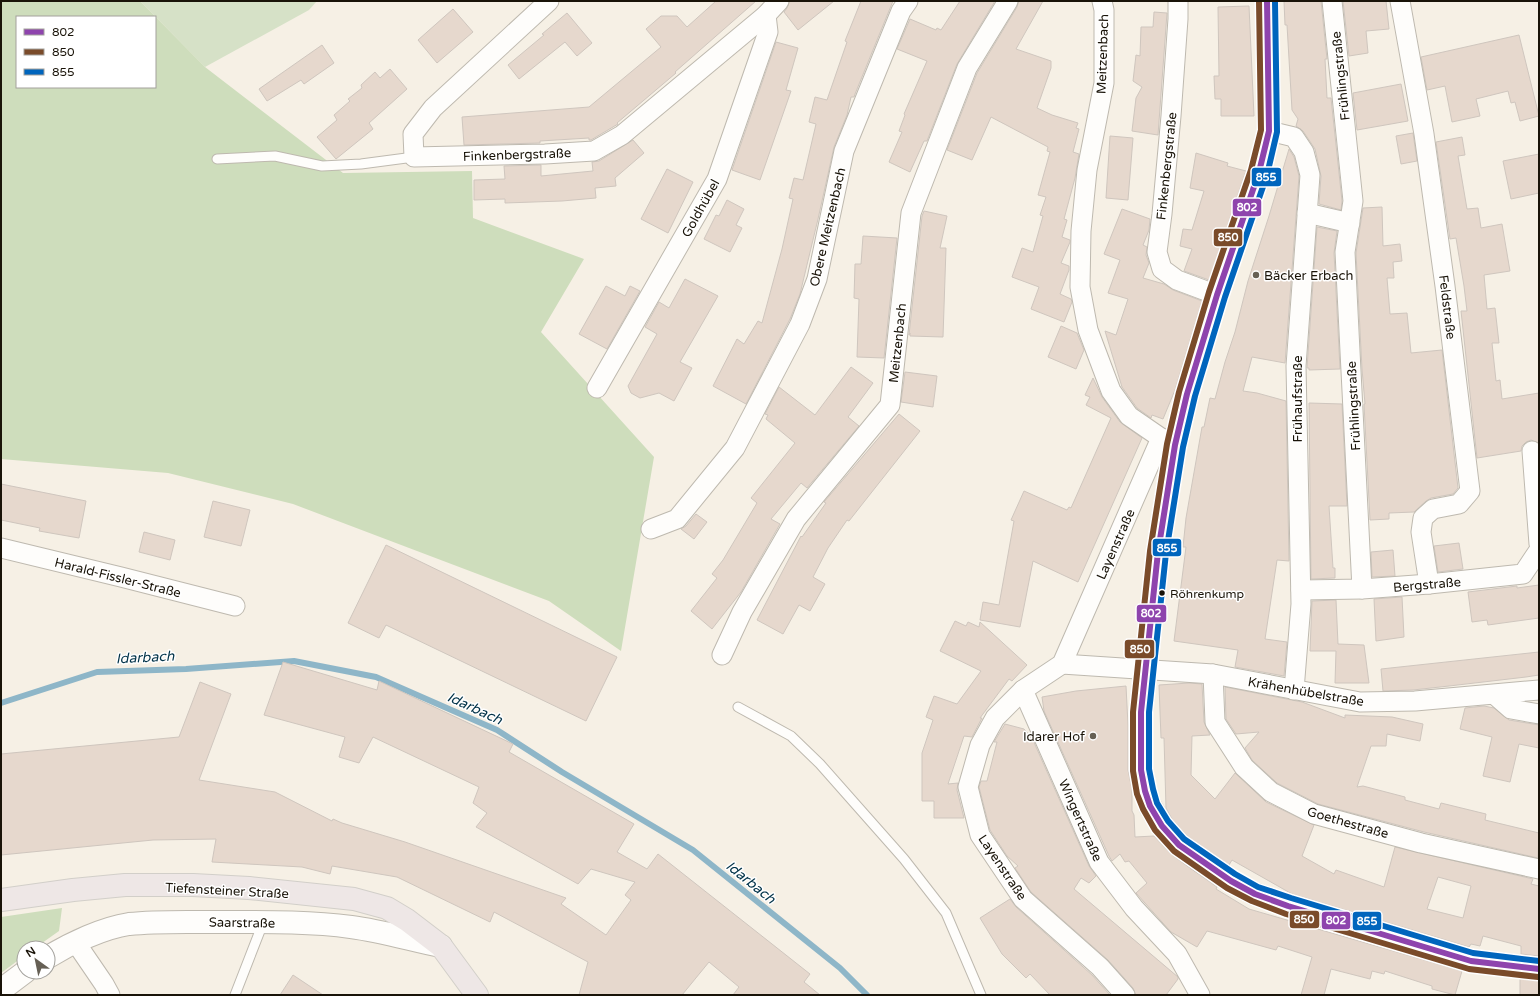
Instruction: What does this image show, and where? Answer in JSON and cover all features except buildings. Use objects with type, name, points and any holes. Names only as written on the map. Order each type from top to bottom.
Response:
[{"type":"main road","name":"Tiefensteiner Straße","points":[[1,900],[73,890],[125,885],[249,888],[354,899],[387,908],[407,920],[441,946],[477,995]]},
{"type":"street","points":[[414,157],[413,134],[433,108],[549,1]]},
{"type":"street","name":"Finkenbergstraße","points":[[414,157],[545,154],[594,151],[622,135],[766,15],[779,1]]},
{"type":"street","name":"Obere Meitzenbach","points":[[651,529],[678,519],[735,448],[800,324],[817,279],[844,151],[901,11],[908,1]]},
{"type":"street","name":"Meitzenbach","points":[[722,655],[742,612],[796,520],[890,405],[911,213],[967,68],[1008,1]]},
{"type":"street","name":"Meitzenbach","points":[[1102,1],[1104,10],[1104,83],[1087,170],[1081,231],[1080,287],[1088,330],[1111,391],[1129,416],[1168,441]]},
{"type":"street","name":"Finkenbergstraße","points":[[1178,1],[1171,116],[1162,214],[1156,252],[1162,269],[1177,280],[1217,295]]},
{"type":"street","name":"Layenstraße","points":[[1125,995],[1100,967],[1023,899],[980,835],[968,786],[980,745],[995,718],[1023,690],[1062,664],[1168,441],[1187,394],[1217,295],[1259,172],[1269,131],[1267,1]]},
{"type":"street","name":"Frühlingstraße","points":[[1332,1],[1353,201],[1345,252],[1362,590]]},
{"type":"street","name":"Feldstraße","points":[[1400,1],[1424,134],[1445,286],[1470,490],[1459,504],[1432,509],[1423,518],[1421,532],[1429,584]]},
{"type":"street","name":"Goldhübel","points":[[597,388],[717,178],[768,32],[766,15]]},
{"type":"street","name":"Frühaufstraße","points":[[1269,131],[1294,137],[1304,152],[1310,175],[1296,366],[1301,604],[1294,690]]},
{"type":"street","points":[[1307,213],[1350,223]]},
{"type":"street","name":"Layenstraße","points":[[1168,441],[1141,712],[1140,741],[1141,770],[1145,791],[1150,806],[1162,826],[1179,845],[1202,862],[1231,881],[1255,894],[1288,906],[1471,961],[1539,969]]},
{"type":"street","points":[[1532,451],[1539,544]]},
{"type":"street","name":"Harald-Fissler-Straße","points":[[1,548],[235,606]]},
{"type":"street","name":"Bergstraße","points":[[1301,590],[1362,590],[1523,574],[1539,550]]},
{"type":"street","points":[[1062,664],[1145,670]]},
{"type":"street","name":"Krähenhübelstraße","points":[[1145,670],[1213,674],[1360,702],[1416,702],[1539,690]]},
{"type":"street","name":"Goethestraße","points":[[1213,674],[1215,722],[1244,767],[1271,792],[1314,814],[1421,843],[1539,869]]},
{"type":"street","name":"Wingertstraße","points":[[1023,690],[1099,862],[1134,908],[1177,954],[1200,995]]},
{"type":"street","points":[[1495,695],[1511,709],[1539,714]]},
{"type":"street","name":"Saarstraße","points":[[56,952],[98,933],[128,924],[173,922],[264,922],[332,925],[353,927],[441,946]]},
{"type":"street","points":[[76,943],[110,995]]},
{"type":"street","points":[[1,990],[16,979]]},
{"type":"lane","points":[[217,159],[275,156],[322,166],[361,164],[414,157]]},
{"type":"lane","points":[[738,707],[791,736],[820,764],[904,859],[946,913],[981,995]]},
{"type":"lane","points":[[235,995],[264,922]]},
{"type":"green space","points":[[1,1],[140,1],[155,16],[16,16],[16,88],[156,88],[156,17],[205,67],[343,173],[472,171],[473,218],[584,259],[541,332],[654,457],[621,651],[549,601],[293,504],[168,473],[1,459]]},
{"type":"green space","points":[[140,1],[317,1],[309,10],[205,67]]},
{"type":"green space","points":[[62,908],[59,931],[46,940],[16,940],[16,962],[1,973],[1,917]]},
{"type":"waterway","name":"Idarbach","points":[[1,703],[97,672],[186,669],[294,661],[376,677],[497,730],[562,772],[693,850],[840,968],[867,995]]},
{"type":"transit line","name":"850","points":[[1259,1],[1261,130],[1251,170],[1209,292],[1179,392],[1167,444],[1150,551],[1133,712],[1133,771],[1137,794],[1143,809],[1155,830],[1174,851],[1227,888],[1252,901],[1286,914],[1469,969],[1538,977]]},
{"type":"transit line","name":"802","points":[[1267,1],[1269,131],[1259,172],[1217,295],[1187,394],[1175,445],[1158,552],[1141,712],[1141,770],[1145,791],[1150,806],[1162,826],[1179,845],[1231,881],[1255,894],[1288,906],[1471,961],[1539,969]]},
{"type":"transit line","name":"855","points":[[1275,1],[1277,132],[1267,175],[1225,297],[1195,396],[1183,447],[1166,553],[1149,712],[1149,769],[1153,789],[1157,803],[1168,821],[1184,839],[1235,874],[1258,887],[1473,953],[1539,961]]},
{"type":"place","name":"Bäcker Erbach","points":[[1256,275]]},
{"type":"place","name":"Röhrenkump","points":[[1162,593]]},
{"type":"place","name":"Idarer Hof","points":[[1093,736]]}]
